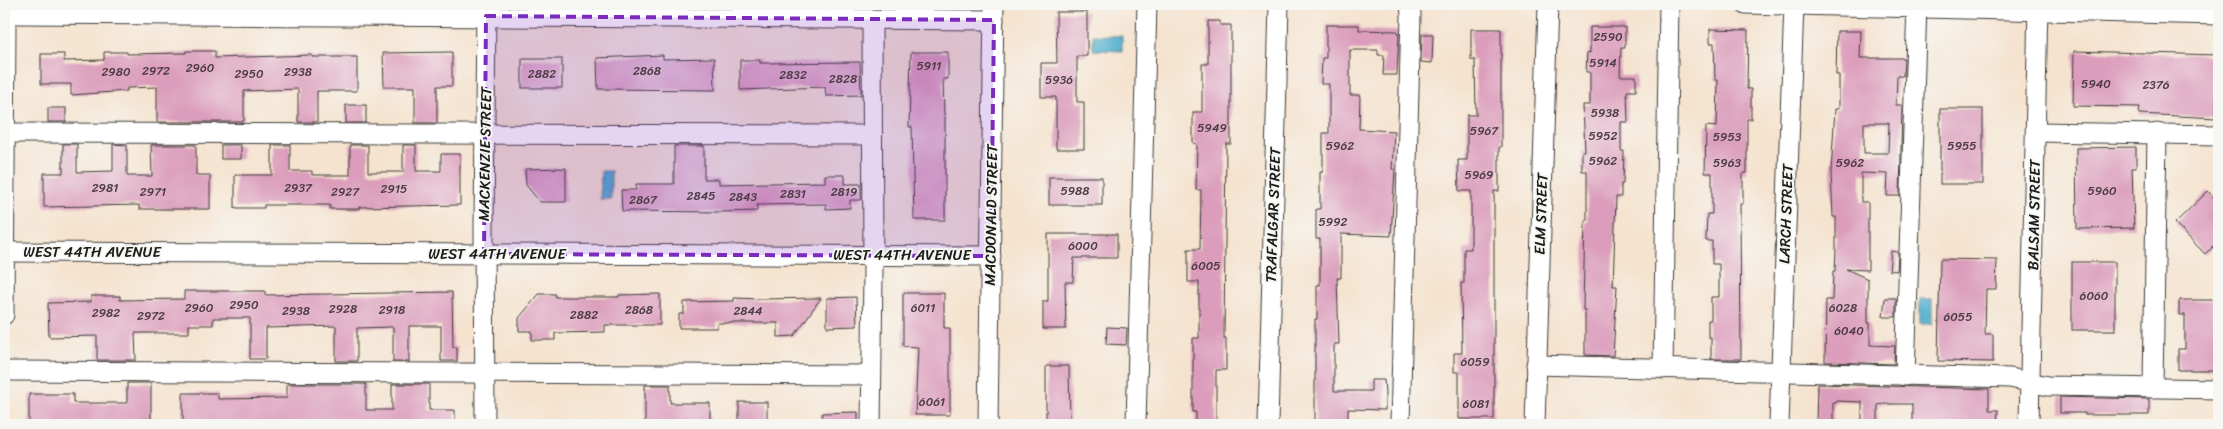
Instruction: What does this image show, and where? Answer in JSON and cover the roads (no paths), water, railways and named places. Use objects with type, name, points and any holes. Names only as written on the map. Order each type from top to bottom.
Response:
[{"type":"street","points":[[1136,425],[1147,4]]},
{"type":"street","name":"TRAFALGAR STREET","points":[[1268,425],[1279,4]]},
{"type":"street","points":[[1400,425],[1410,4]]},
{"type":"street","name":"ELM STREET","points":[[1534,425],[1548,4]]},
{"type":"street","points":[[1663,369],[1669,4]]},
{"type":"street","points":[[1746,4],[2162,9],[2219,15]]},
{"type":"street","name":"LARCH STREET","points":[[1779,425],[1794,4]]},
{"type":"street","points":[[1905,376],[1917,6]]},
{"type":"street","name":"BALSAM STREET","points":[[2029,425],[2038,8]]},
{"type":"street","points":[[4,315],[5,133],[10,17],[486,10],[861,14],[994,12]]},
{"type":"street","name":"MACKENZIE STREET","points":[[484,425],[486,10]]},
{"type":"street","name":"MACDONALD STREET","points":[[988,425],[994,12]]},
{"type":"street","points":[[861,14],[871,135],[873,255],[870,375],[871,425]]},
{"type":"street","points":[[2036,132],[2219,135]]},
{"type":"street","points":[[5,133],[871,135]]},
{"type":"street","points":[[2154,388],[2157,133]]},
{"type":"street","name":"WEST 44TH AVENUE","points":[[4,252],[991,256]]},
{"type":"street","points":[[1536,365],[2010,378],[2048,386],[2219,389]]},
{"type":"street","points":[[4,371],[870,375]]},
{"type":"water","points":[[1093,35],[1122,36],[1122,51],[1093,50]]},
{"type":"water","points":[[601,171],[611,171],[611,199],[600,199]]},
{"type":"water","points":[[1920,299],[1932,299],[1932,324],[1920,324]]}]
